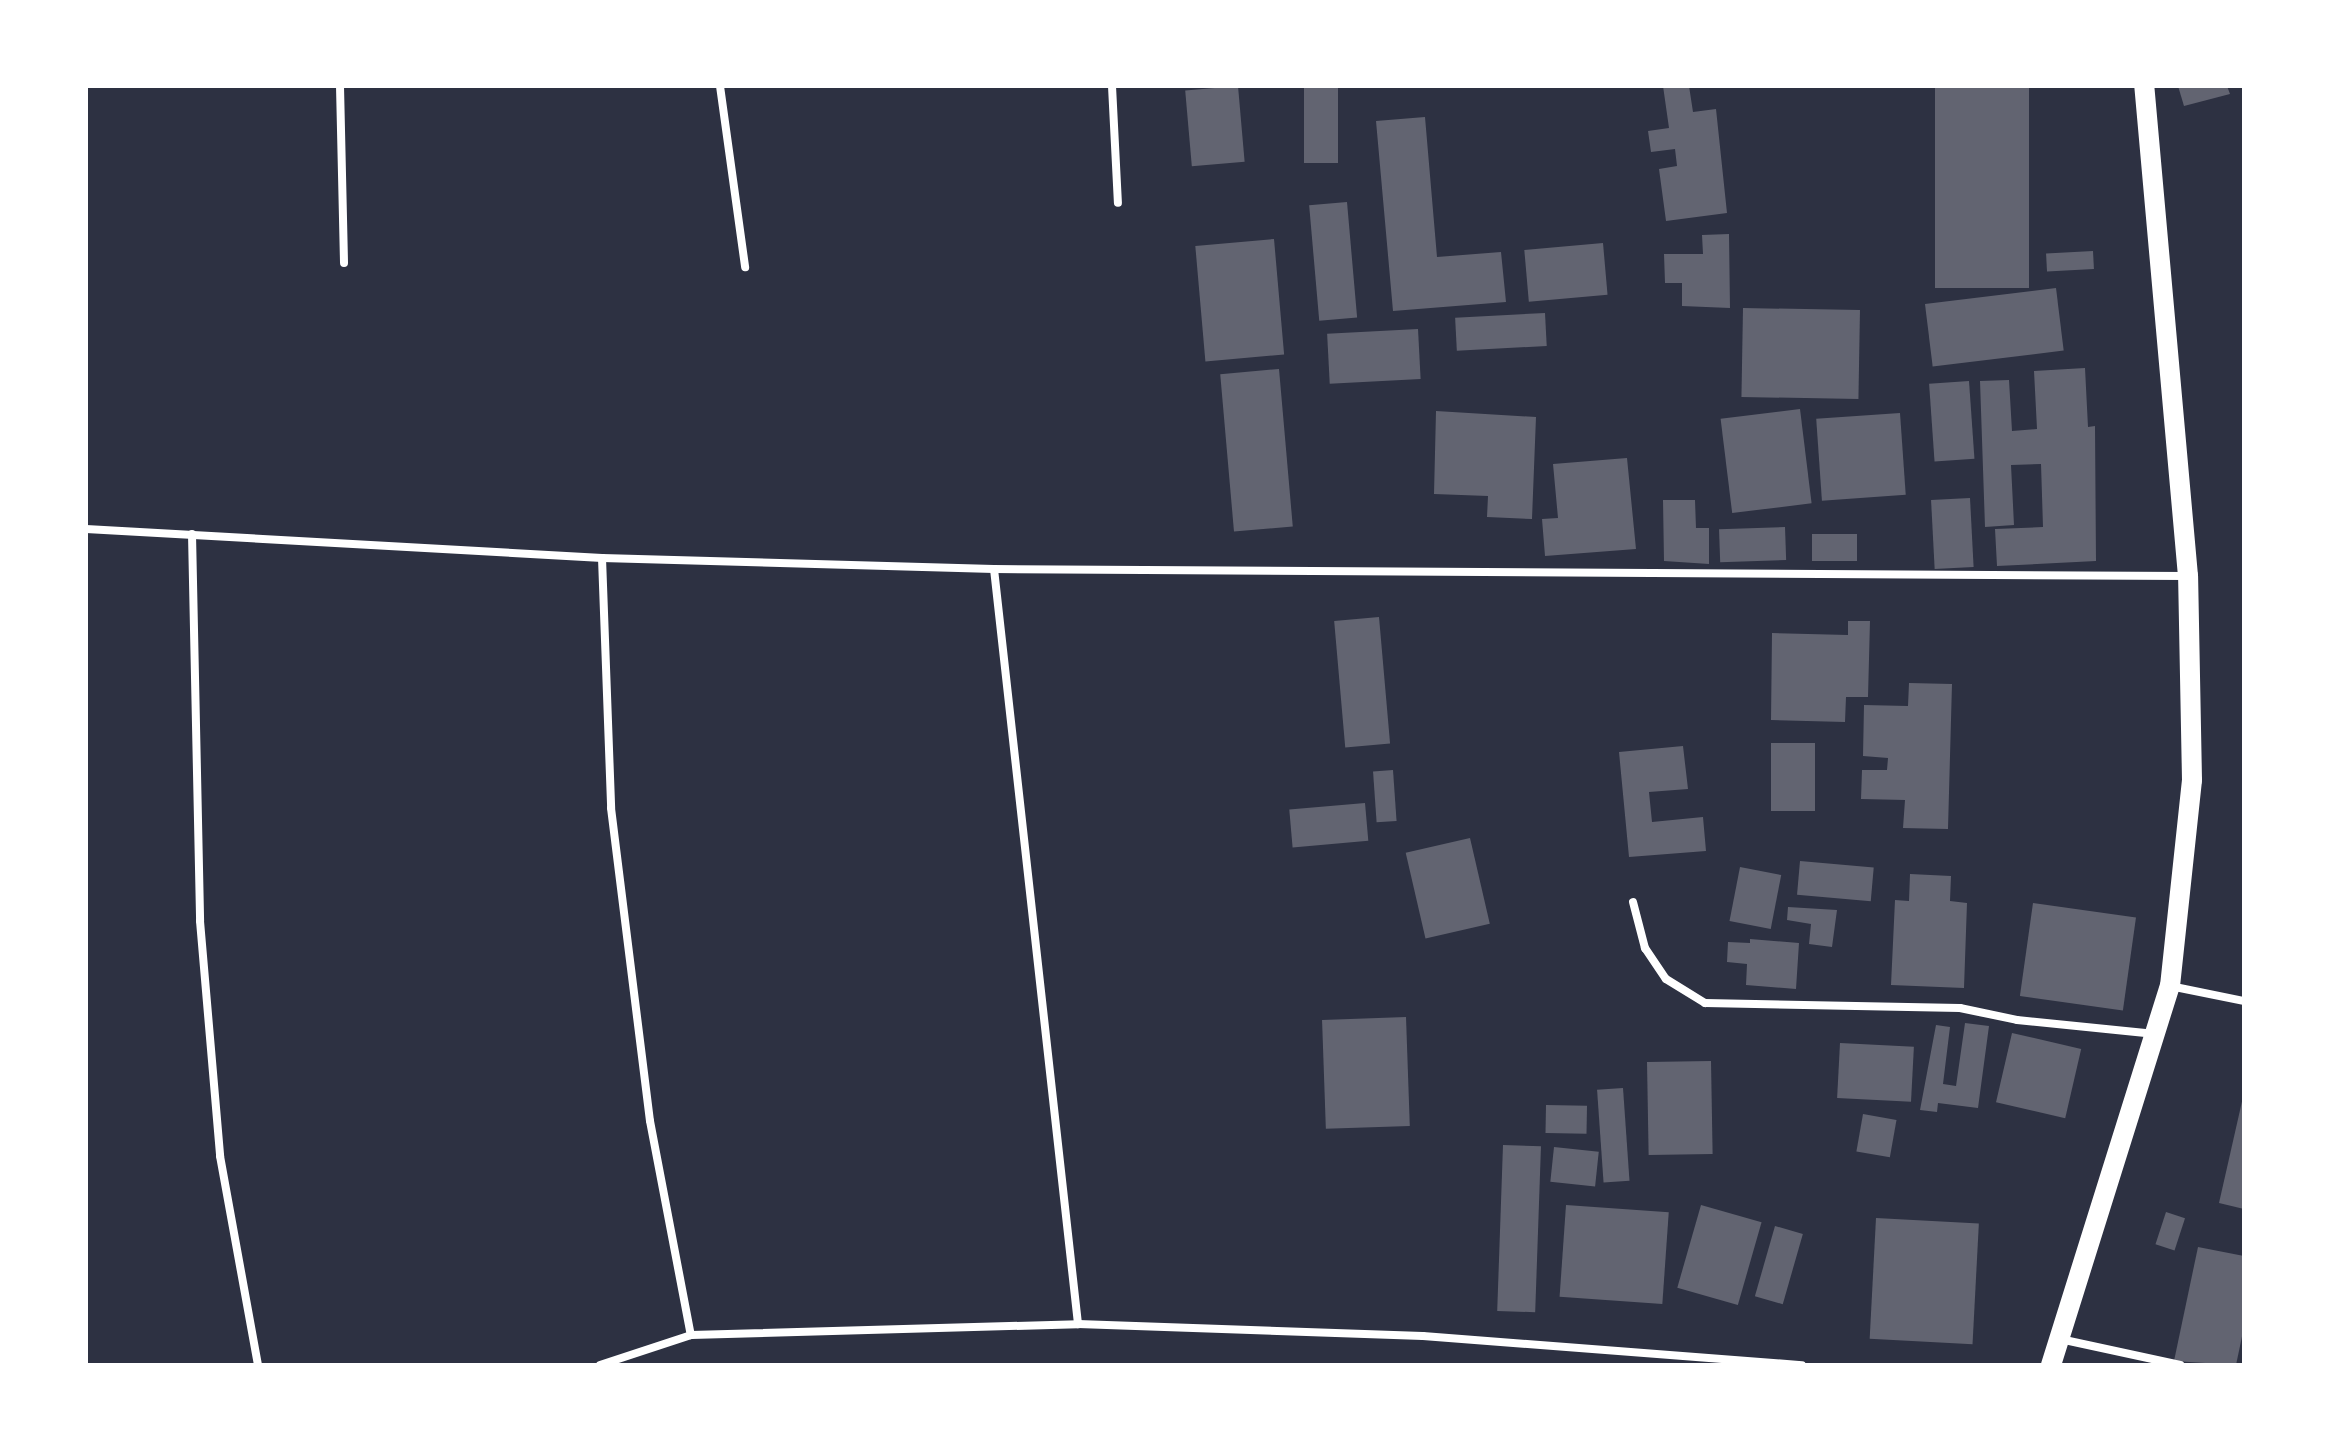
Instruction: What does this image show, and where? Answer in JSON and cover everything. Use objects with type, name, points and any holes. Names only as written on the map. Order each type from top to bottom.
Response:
[{"type":"main road","points":[[2051,1365],[2170,986],[2192,780],[2188,576],[2144,86]]},
{"type":"street","points":[[340,86],[344,263]]},
{"type":"street","points":[[720,86],[745,267]]},
{"type":"street","points":[[1112,86],[1118,203]]},
{"type":"street","points":[[86,529],[602,558],[994,569],[2188,576]]},
{"type":"street","points":[[192,534],[201,937],[220,1156],[258,1365]]},
{"type":"street","points":[[602,558],[611,808],[650,1121],[691,1335]]},
{"type":"street","points":[[994,569],[1078,1324]]},
{"type":"street","points":[[1633,902],[1645,948],[1666,979],[1705,1003],[1960,1008],[2017,1020],[2156,1034]]},
{"type":"street","points":[[2170,986],[2244,1001]]},
{"type":"street","points":[[600,1365],[691,1335],[1078,1324],[1423,1336],[1802,1365]]},
{"type":"street","points":[[2060,1339],[2180,1365]]},
{"type":"building","points":[[1238,86],[1245,162],[1192,166],[1185,91]]},
{"type":"building","points":[[1304,86],[1338,86],[1338,163],[1304,163]]},
{"type":"building","points":[[1663,86],[1689,86],[1693,112],[1716,109],[1727,213],[1666,221],[1659,169],[1677,166],[1675,149],[1651,152],[1648,131],[1669,128]]},
{"type":"building","points":[[1935,86],[2029,86],[2029,288],[1935,288]]},
{"type":"building","points":[[2178,86],[2227,86],[2230,94],[2184,106]]},
{"type":"building","points":[[1425,117],[1437,257],[1501,252],[1506,302],[1393,311],[1376,121]]},
{"type":"building","points":[[1347,202],[1357,318],[1319,321],[1309,205]]},
{"type":"building","points":[[1729,234],[1730,308],[1682,306],[1682,283],[1665,283],[1664,254],[1703,254],[1702,235]]},
{"type":"building","points":[[1274,239],[1284,355],[1205,361],[1195,246]]},
{"type":"building","points":[[1603,243],[1608,295],[1529,302],[1524,250]]},
{"type":"building","points":[[2093,251],[2094,269],[2047,271],[2046,253]]},
{"type":"building","points":[[2056,288],[2064,351],[1933,367],[1925,304]]},
{"type":"building","points":[[1743,308],[1860,310],[1858,399],[1741,397]]},
{"type":"building","points":[[1545,313],[1547,346],[1457,351],[1455,318]]},
{"type":"building","points":[[1418,329],[1421,379],[1330,384],[1327,334]]},
{"type":"building","points":[[2085,368],[2088,427],[2095,426],[2096,561],[1997,566],[1995,529],[2043,527],[2041,464],[2011,465],[2014,525],[1985,527],[1980,381],[2009,380],[2012,431],[2037,429],[2034,371]]},
{"type":"building","points":[[1279,369],[1293,526],[1234,532],[1220,374]]},
{"type":"building","points":[[1969,381],[1974,459],[1935,462],[1929,384]]},
{"type":"building","points":[[1800,409],[1812,503],[1732,513],[1721,419]]},
{"type":"building","points":[[1436,411],[1536,417],[1532,519],[1487,517],[1488,496],[1434,494]]},
{"type":"building","points":[[1900,413],[1906,495],[1822,501],[1816,419]]},
{"type":"building","points":[[1627,458],[1636,549],[1545,556],[1542,519],[1558,518],[1553,464]]},
{"type":"building","points":[[1970,498],[1974,567],[1935,569],[1931,500]]},
{"type":"building","points":[[1663,500],[1695,500],[1696,528],[1709,528],[1709,564],[1664,561]]},
{"type":"building","points":[[1785,527],[1786,560],[1720,562],[1719,529]]},
{"type":"building","points":[[1812,534],[1857,534],[1857,561],[1812,561]]},
{"type":"building","points":[[1379,617],[1390,744],[1345,747],[1334,621]]},
{"type":"building","points":[[1848,621],[1870,621],[1868,697],[1846,697],[1845,722],[1771,720],[1772,633],[1848,635]]},
{"type":"building","points":[[1909,683],[1952,684],[1948,829],[1903,828],[1905,800],[1861,799],[1862,770],[1887,770],[1888,758],[1863,756],[1864,705],[1908,706]]},
{"type":"building","points":[[1771,743],[1815,743],[1815,811],[1771,811]]},
{"type":"building","points":[[1683,746],[1688,789],[1649,792],[1652,822],[1703,817],[1706,851],[1629,857],[1619,752]]},
{"type":"building","points":[[1393,770],[1397,821],[1377,822],[1373,771]]},
{"type":"building","points":[[1365,803],[1368,841],[1293,847],[1289,810]]},
{"type":"building","points":[[1470,838],[1490,924],[1425,939],[1406,853]]},
{"type":"building","points":[[1800,861],[1874,867],[1871,901],[1797,895]]},
{"type":"building","points":[[1740,867],[1781,875],[1771,929],[1730,921]]},
{"type":"building","points":[[1910,874],[1951,876],[1950,901],[1967,903],[1964,988],[1891,985],[1895,900],[1909,901]]},
{"type":"building","points":[[2033,903],[2136,917],[2123,1011],[2020,996]]},
{"type":"building","points":[[1788,907],[1837,910],[1832,947],[1809,944],[1811,924],[1787,920]]},
{"type":"building","points":[[1750,939],[1799,943],[1796,989],[1746,985],[1747,964],[1727,962],[1728,942],[1750,943]]},
{"type":"building","points":[[1406,1017],[1410,1126],[1326,1129],[1322,1020]]},
{"type":"building","points":[[1965,1023],[1989,1026],[1978,1108],[1938,1103],[1937,1112],[1920,1110],[1936,1025],[1950,1027],[1943,1084],[1956,1086]]},
{"type":"building","points":[[2012,1033],[2081,1049],[2065,1118],[1996,1102]]},
{"type":"building","points":[[1840,1043],[1914,1047],[1911,1102],[1837,1098]]},
{"type":"building","points":[[1711,1061],[1713,1154],[1649,1155],[1647,1062]]},
{"type":"building","points":[[1623,1088],[1629,1181],[1604,1183],[1597,1090]]},
{"type":"building","points":[[2244,1097],[2244,1209],[2219,1203]]},
{"type":"building","points":[[1546,1105],[1587,1106],[1587,1134],[1546,1133]]},
{"type":"building","points":[[1863,1114],[1896,1120],[1890,1157],[1856,1151]]},
{"type":"building","points":[[1503,1145],[1541,1146],[1535,1312],[1497,1311]]},
{"type":"building","points":[[1554,1147],[1599,1152],[1595,1187],[1550,1182]]},
{"type":"building","points":[[1566,1205],[1669,1212],[1662,1304],[1560,1297]]},
{"type":"building","points":[[1701,1205],[1762,1222],[1738,1305],[1677,1288]]},
{"type":"building","points":[[2166,1212],[2185,1218],[2175,1251],[2155,1244]]},
{"type":"building","points":[[1876,1218],[1979,1223],[1973,1344],[1870,1339]]},
{"type":"building","points":[[1775,1226],[1803,1234],[1783,1304],[1755,1296]]},
{"type":"building","points":[[2198,1247],[2244,1256],[2244,1327],[2236,1365],[2174,1361]]}]
